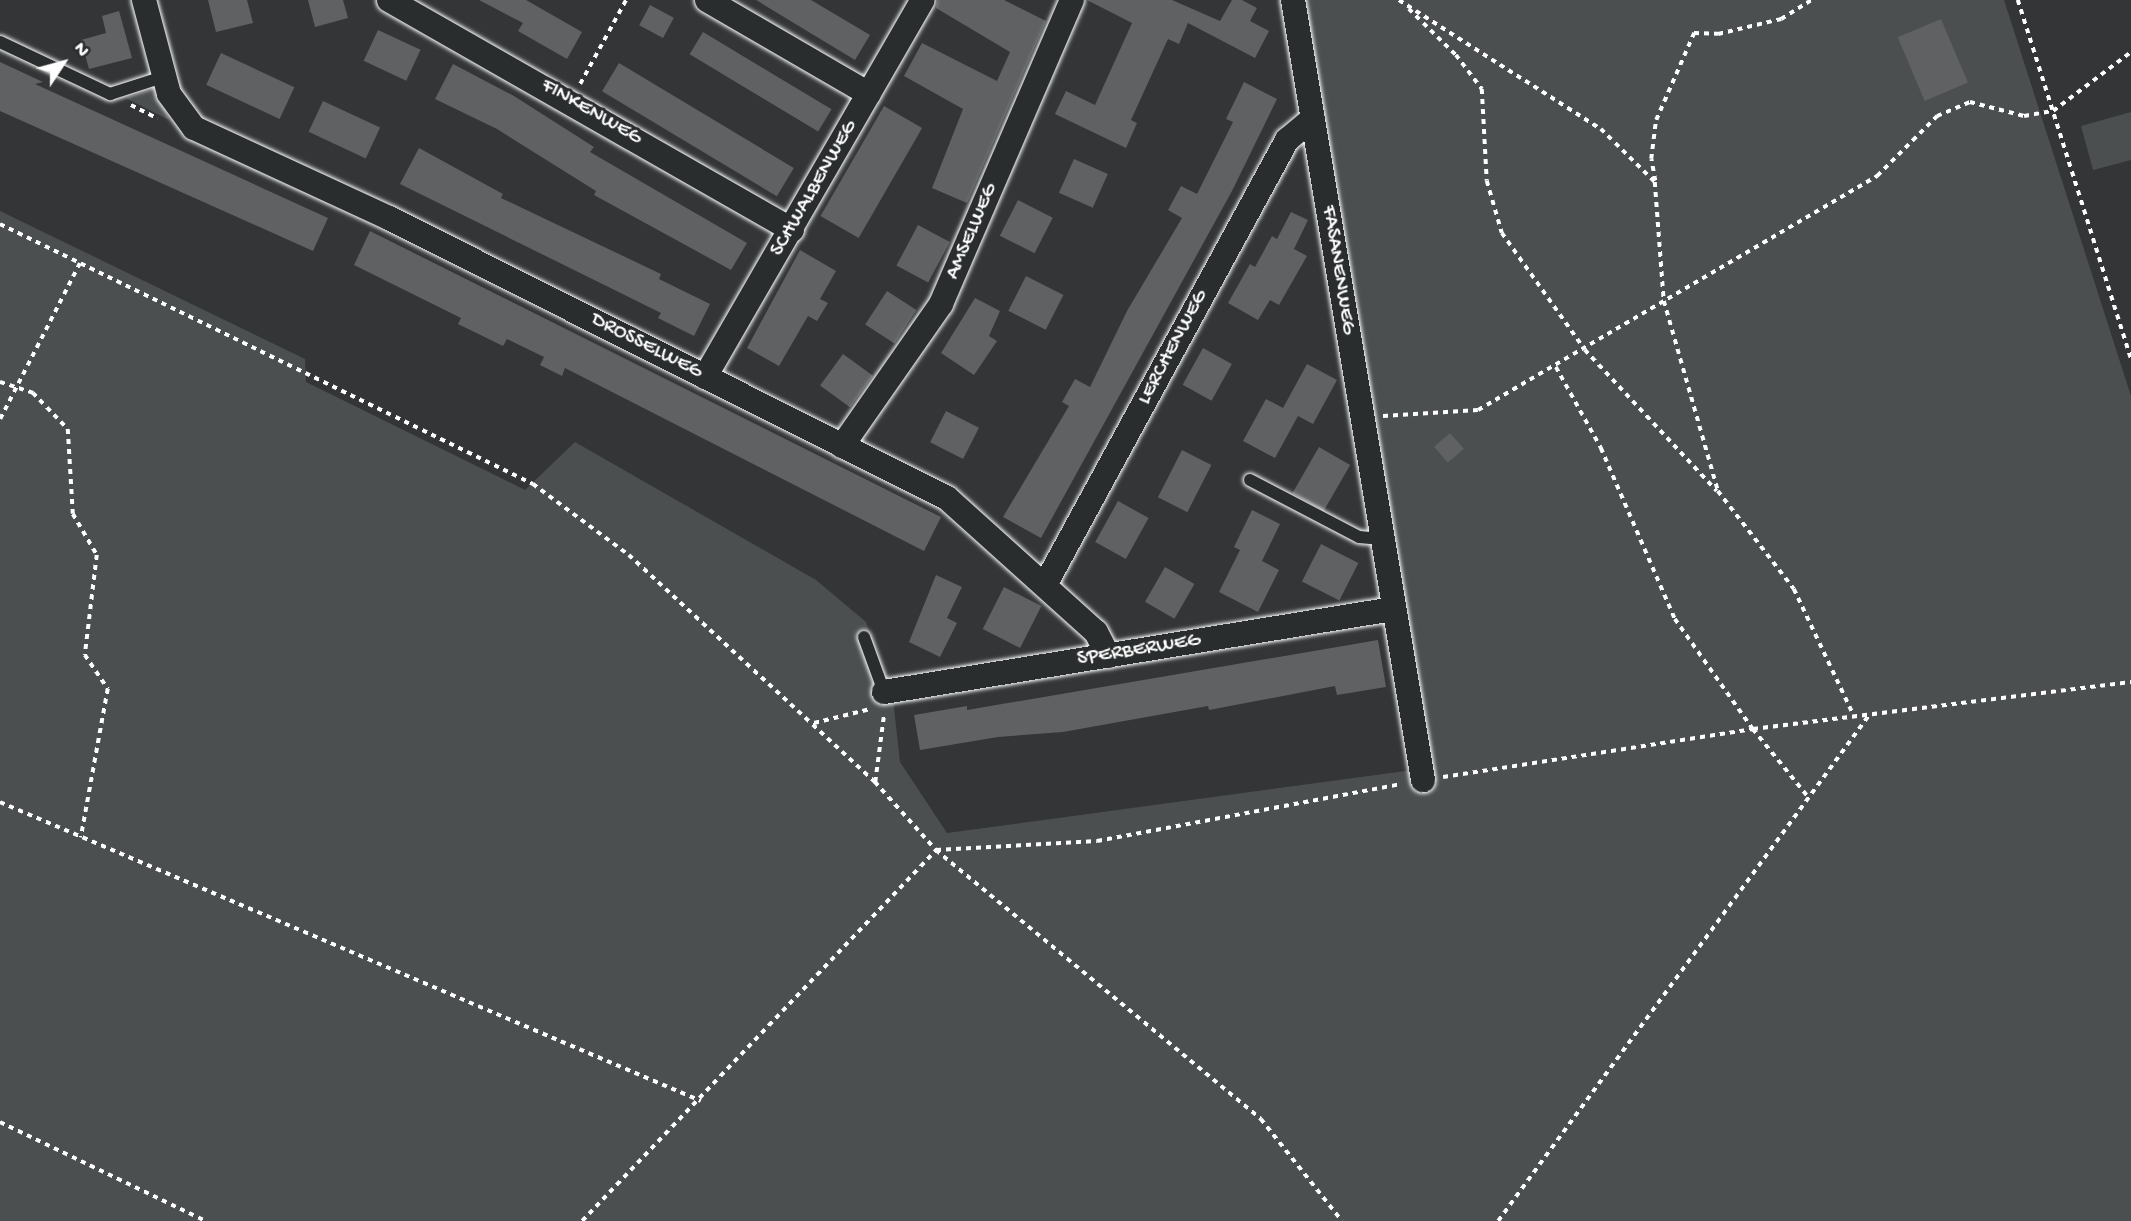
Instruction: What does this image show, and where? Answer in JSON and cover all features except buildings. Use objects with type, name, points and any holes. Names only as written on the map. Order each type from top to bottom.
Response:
[{"type":"street","name":"DROSSELWEG","points":[[144,0],[163,76],[178,112],[194,128],[389,218],[947,498],[1096,632],[1108,656]]},
{"type":"street","name":"FINKENWEG","points":[[389,0],[792,230]]},
{"type":"street","points":[[707,0],[869,94]]},
{"type":"street","name":"SCHWALBENWEG","points":[[705,377],[923,0]]},
{"type":"street","name":"AMSELWEG","points":[[842,446],[941,304],[1072,0]]},
{"type":"street","name":"FASANENWEG","points":[[1293,0],[1423,780]]},
{"type":"street","name":"LERCHENWEG","points":[[1045,585],[1287,140],[1312,119]]},
{"type":"street","name":"SPERBERWEG","points":[[885,699],[1108,656],[1393,609]]},
{"type":"lane","points":[[0,42],[110,94],[163,76]]},
{"type":"lane","points":[[1250,480],[1359,537],[1382,539]]},
{"type":"lane","points":[[864,637],[885,699]]},
{"type":"path","points":[[570,102],[626,0]]},
{"type":"path","points":[[1718,491],[1664,301],[1651,159],[1656,120],[1694,33],[1718,34],[1781,19],[1812,0]]},
{"type":"path","points":[[2018,0],[2131,359]]},
{"type":"path","points":[[1401,1],[1601,129],[1655,182]]},
{"type":"path","points":[[1401,1],[1456,54],[1482,89],[1487,181],[1502,233],[1585,350],[1718,491],[1794,589],[1854,716]]},
{"type":"path","points":[[1361,417],[1478,410],[1585,350],[1877,176],[1937,116],[1970,102],[2024,116],[2053,111],[2131,52]]},
{"type":"path","points":[[110,94],[160,120]]},
{"type":"path","points":[[0,224],[533,484],[629,555],[814,723],[875,782],[936,850],[1261,1119],[1342,1221]]},
{"type":"path","points":[[0,419],[80,263]]},
{"type":"path","points":[[1556,367],[1606,460],[1675,619],[1753,729],[1809,798]]},
{"type":"path","points":[[0,382],[33,393],[68,429],[74,514],[97,555],[85,655],[108,689],[81,838]]},
{"type":"path","points":[[582,1221],[701,1101],[936,850],[1097,841],[1423,780],[1753,729],[2131,682]]},
{"type":"path","points":[[814,723],[885,699],[875,782]]},
{"type":"path","points":[[1498,1221],[1869,715]]},
{"type":"path","points":[[0,802],[701,1101]]},
{"type":"path","points":[[0,1122],[206,1221]]},
{"type":"shaded area","points":[[1303,0],[2004,0],[2131,396],[2131,1221],[0,1221],[0,211],[305,359],[306,382],[525,490],[575,442],[816,580],[866,622],[893,699],[900,762],[947,833],[1428,768]]},
{"type":"shaded area","points":[[158,87],[169,120],[126,98]]},
{"type":"shaded area","points":[[2131,112],[2131,160],[2093,170],[2081,126]]}]
